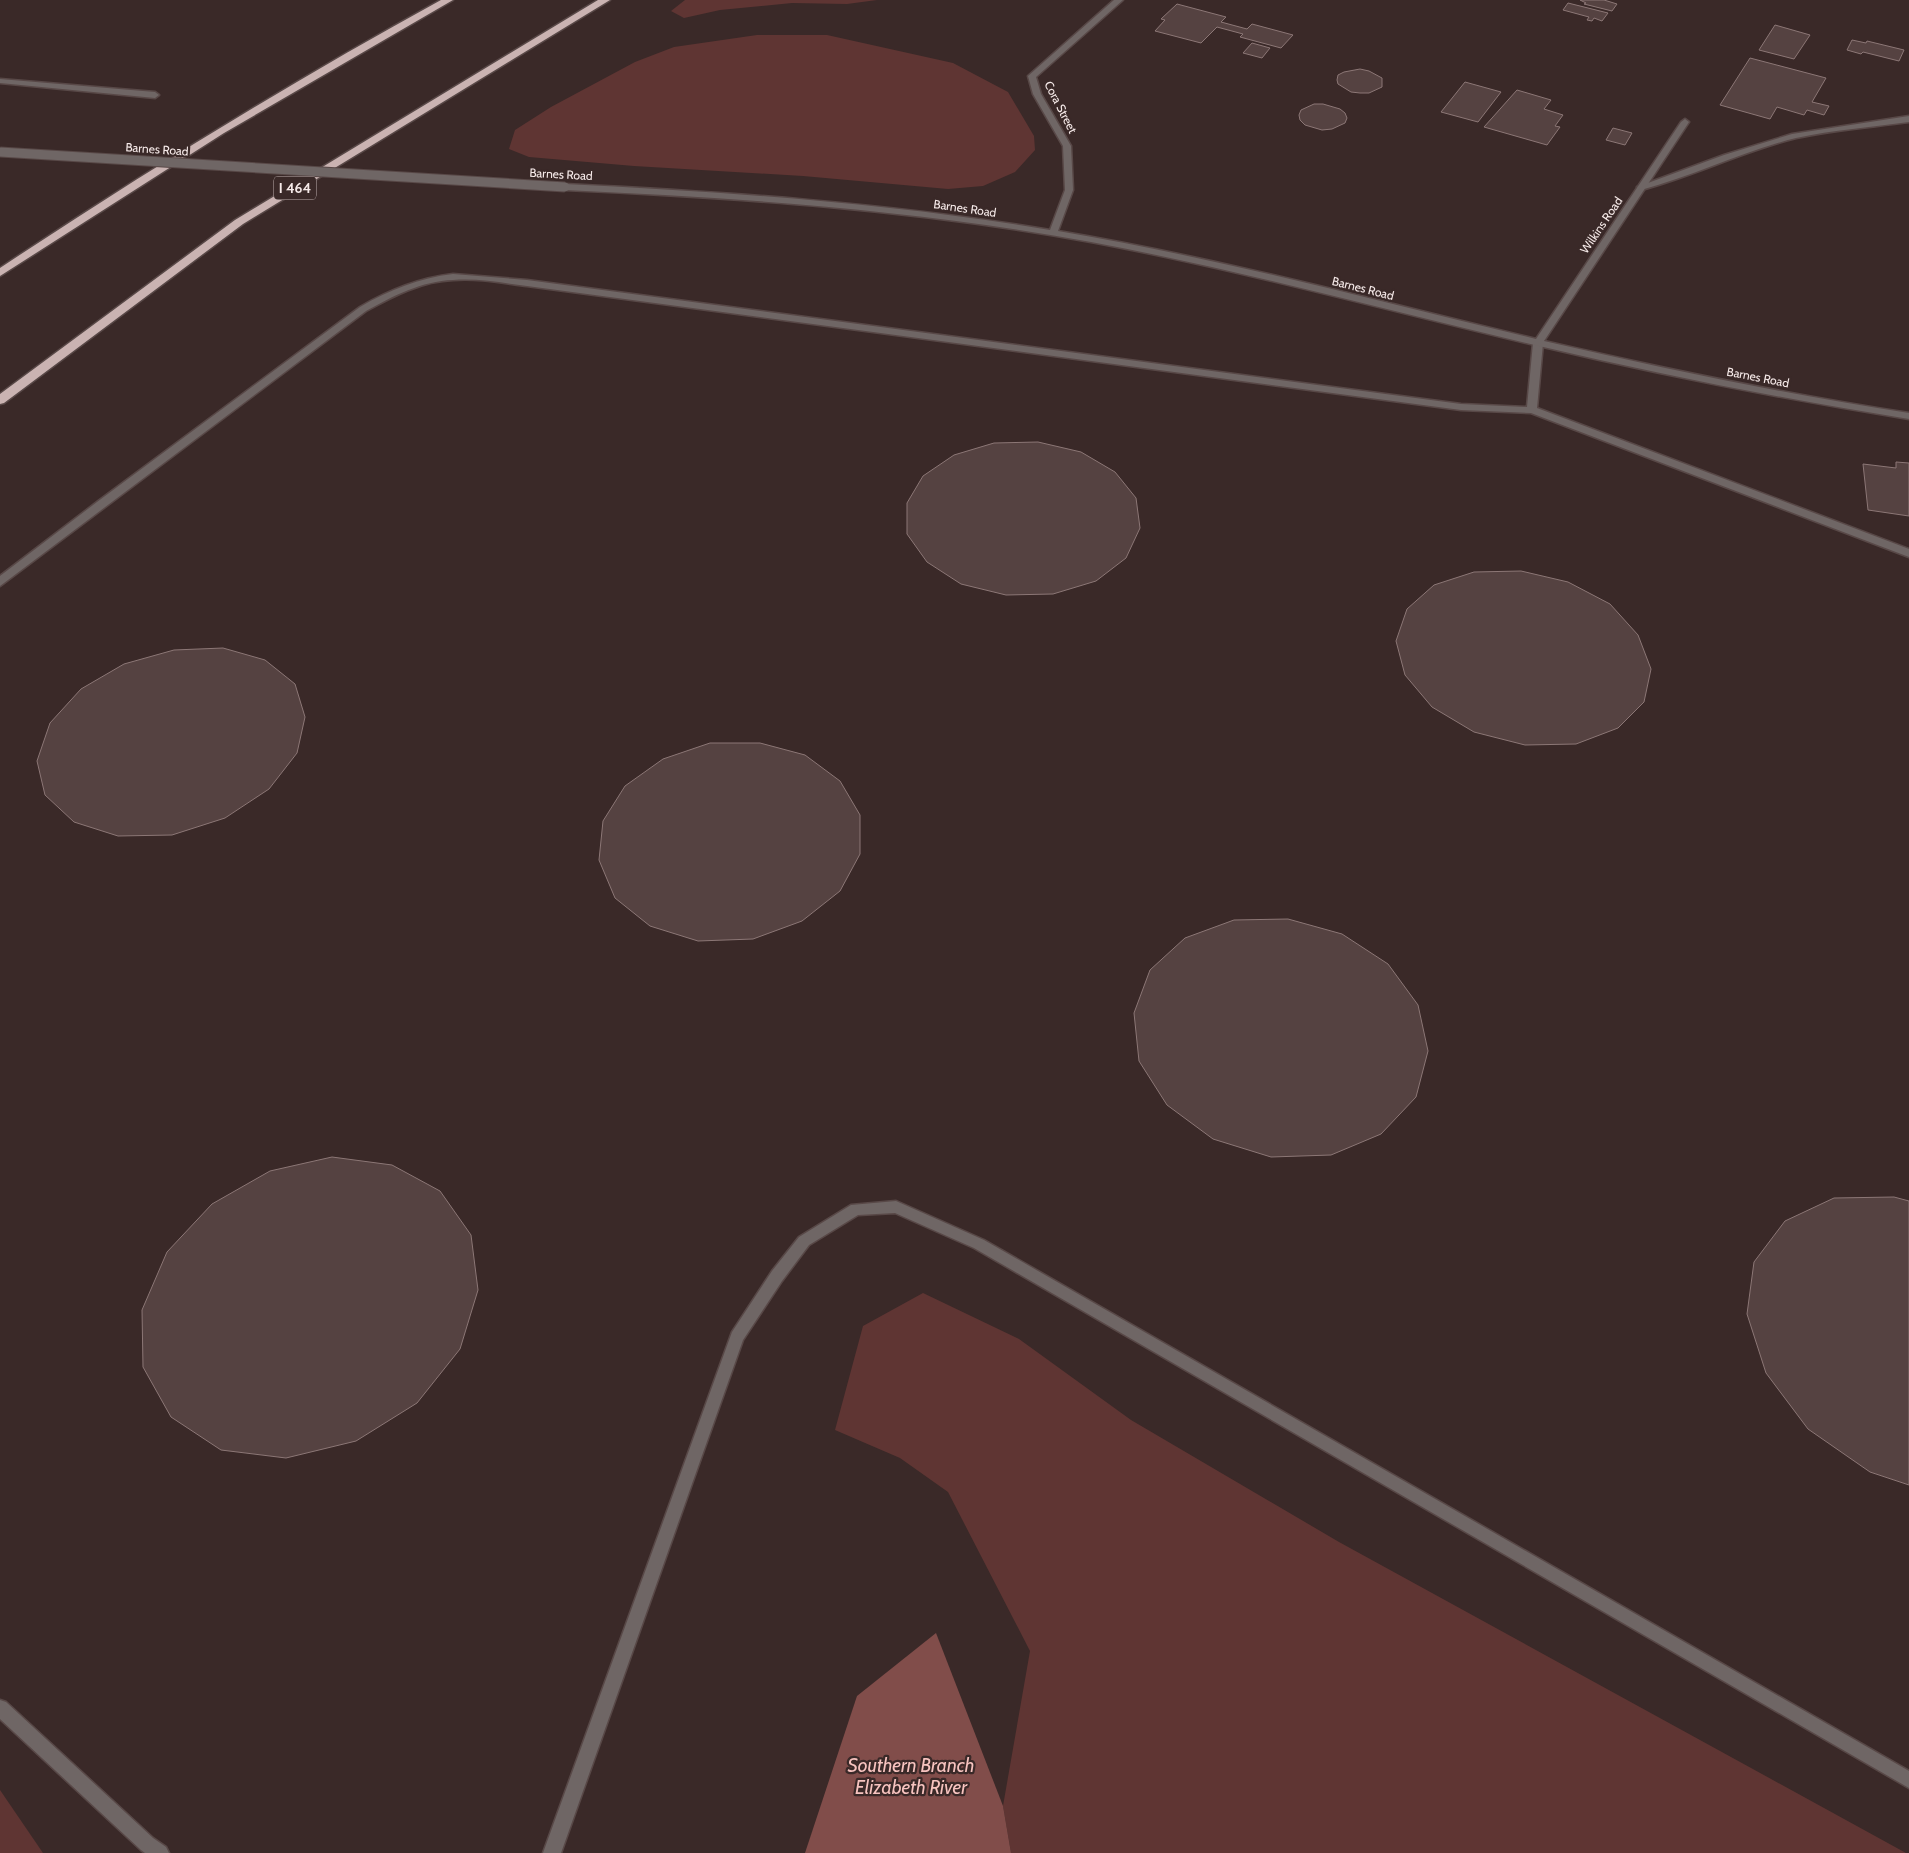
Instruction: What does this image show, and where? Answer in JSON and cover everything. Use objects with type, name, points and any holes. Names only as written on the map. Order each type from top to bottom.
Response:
[{"type":"highway","points":[[0,273],[186,153],[294,87],[448,0]]},
{"type":"highway","name":"I 464","points":[[0,400],[239,222],[605,0]]},
{"type":"street","name":"Cora Street","points":[[1053,233],[1069,190],[1066,146],[1037,94],[1032,76],[1119,0]]},
{"type":"street","points":[[0,81],[155,95]]},
{"type":"street","points":[[1641,186],[1682,175],[1727,157],[1795,136],[1909,119]]},
{"type":"street","name":"Wilkins Road","points":[[1538,342],[1685,122]]},
{"type":"street","name":"Barnes Road","points":[[0,152],[564,187],[698,193],[891,210],[1053,233],[1162,254],[1730,385],[1909,416]]},
{"type":"street","points":[[0,582],[100,504],[363,309],[402,288],[421,282],[454,277],[536,285],[1461,407],[1532,410],[1909,553]]},
{"type":"street","points":[[1532,410],[1538,342]]},
{"type":"street","points":[[552,1853],[737,1337],[777,1276],[804,1241],[856,1209],[896,1207],[979,1244],[1909,1780]]},
{"type":"street","points":[[0,1708],[147,1844],[160,1853]]},
{"type":"shaded area","points":[[685,0],[877,0],[847,4],[792,3],[720,10],[684,18],[671,11]]},
{"type":"shaded area","points":[[757,35],[827,35],[953,63],[1008,92],[1034,136],[1035,150],[1015,172],[983,186],[948,189],[803,176],[634,166],[529,157],[509,149],[515,130],[551,107],[635,62],[674,47]]},
{"type":"shaded area","points":[[923,1293],[1019,1339],[1131,1420],[1339,1542],[1906,1853],[1011,1853],[1003,1806],[1030,1651],[948,1492],[900,1458],[835,1430],[863,1326]]},
{"type":"shaded area","points":[[0,1790],[43,1853],[0,1853]]},
{"type":"water","name":"Southern Branch Elizabeth River","points":[[936,1633],[1003,1806],[1011,1853],[805,1853],[857,1696]]},
{"type":"building","points":[[1580,0],[1604,0],[1617,4],[1612,11],[1584,4],[1586,3]]},
{"type":"building","points":[[1568,3],[1608,13],[1602,21],[1594,18],[1592,21],[1587,20],[1589,17],[1563,10]]},
{"type":"building","points":[[1177,4],[1226,17],[1221,22],[1247,29],[1252,24],[1293,35],[1281,48],[1240,37],[1243,34],[1217,27],[1201,43],[1155,31],[1165,20],[1161,19]]},
{"type":"building","points":[[1775,25],[1810,35],[1794,59],[1759,50]]},
{"type":"building","points":[[1852,40],[1866,43],[1867,41],[1904,50],[1899,61],[1863,52],[1861,54],[1847,50]]},
{"type":"building","points":[[1252,43],[1270,48],[1262,58],[1243,53]]},
{"type":"building","points":[[1750,58],[1826,78],[1812,102],[1829,106],[1824,115],[1807,110],[1804,115],[1777,107],[1770,119],[1720,105]]},
{"type":"building","points":[[1360,69],[1369,71],[1382,78],[1382,87],[1369,93],[1360,93],[1351,92],[1338,84],[1338,75]]},
{"type":"building","points":[[1465,82],[1501,92],[1478,122],[1441,112]]},
{"type":"building","points":[[1517,90],[1551,100],[1544,109],[1563,115],[1555,126],[1560,127],[1547,145],[1484,127]]},
{"type":"building","points":[[1314,104],[1323,104],[1340,109],[1347,118],[1345,123],[1332,129],[1322,130],[1305,125],[1300,120],[1301,110]]},
{"type":"building","points":[[1613,128],[1632,133],[1625,145],[1606,140]]},
{"type":"building","points":[[1038,442],[1081,452],[1115,472],[1136,498],[1140,528],[1126,558],[1096,581],[1053,594],[1006,595],[961,584],[927,562],[907,534],[907,503],[923,476],[954,455],[994,443]]},
{"type":"building","points":[[1896,462],[1909,463],[1909,516],[1868,510],[1863,464],[1896,468]]},
{"type":"building","points":[[1521,571],[1568,582],[1610,604],[1638,635],[1651,669],[1644,702],[1618,728],[1576,744],[1525,745],[1474,732],[1432,707],[1405,675],[1396,641],[1407,609],[1434,585],[1474,572]]},
{"type":"building","points":[[223,648],[265,660],[295,684],[305,717],[297,753],[269,789],[225,818],[172,835],[118,836],[74,822],[45,795],[37,761],[50,723],[81,689],[124,664],[174,650]]},
{"type":"building","points":[[710,743],[760,743],[805,755],[840,781],[860,815],[860,854],[840,891],[802,921],[753,939],[698,941],[650,926],[615,898],[599,860],[603,821],[625,786],[663,759]]},
{"type":"building","points":[[1288,919],[1342,934],[1388,964],[1418,1005],[1428,1051],[1416,1097],[1381,1134],[1331,1155],[1271,1157],[1213,1139],[1167,1105],[1139,1061],[1134,1013],[1150,970],[1185,938],[1234,920]]},
{"type":"building","points":[[332,1157],[392,1165],[440,1191],[471,1235],[478,1290],[460,1349],[417,1403],[356,1441],[286,1458],[221,1450],[171,1417],[143,1367],[142,1310],[167,1252],[212,1204],[270,1171]]},
{"type":"building","points":[[1894,1197],[1909,1201],[1909,1485],[1870,1472],[1808,1429],[1766,1373],[1747,1314],[1754,1262],[1785,1221],[1834,1198]]}]
